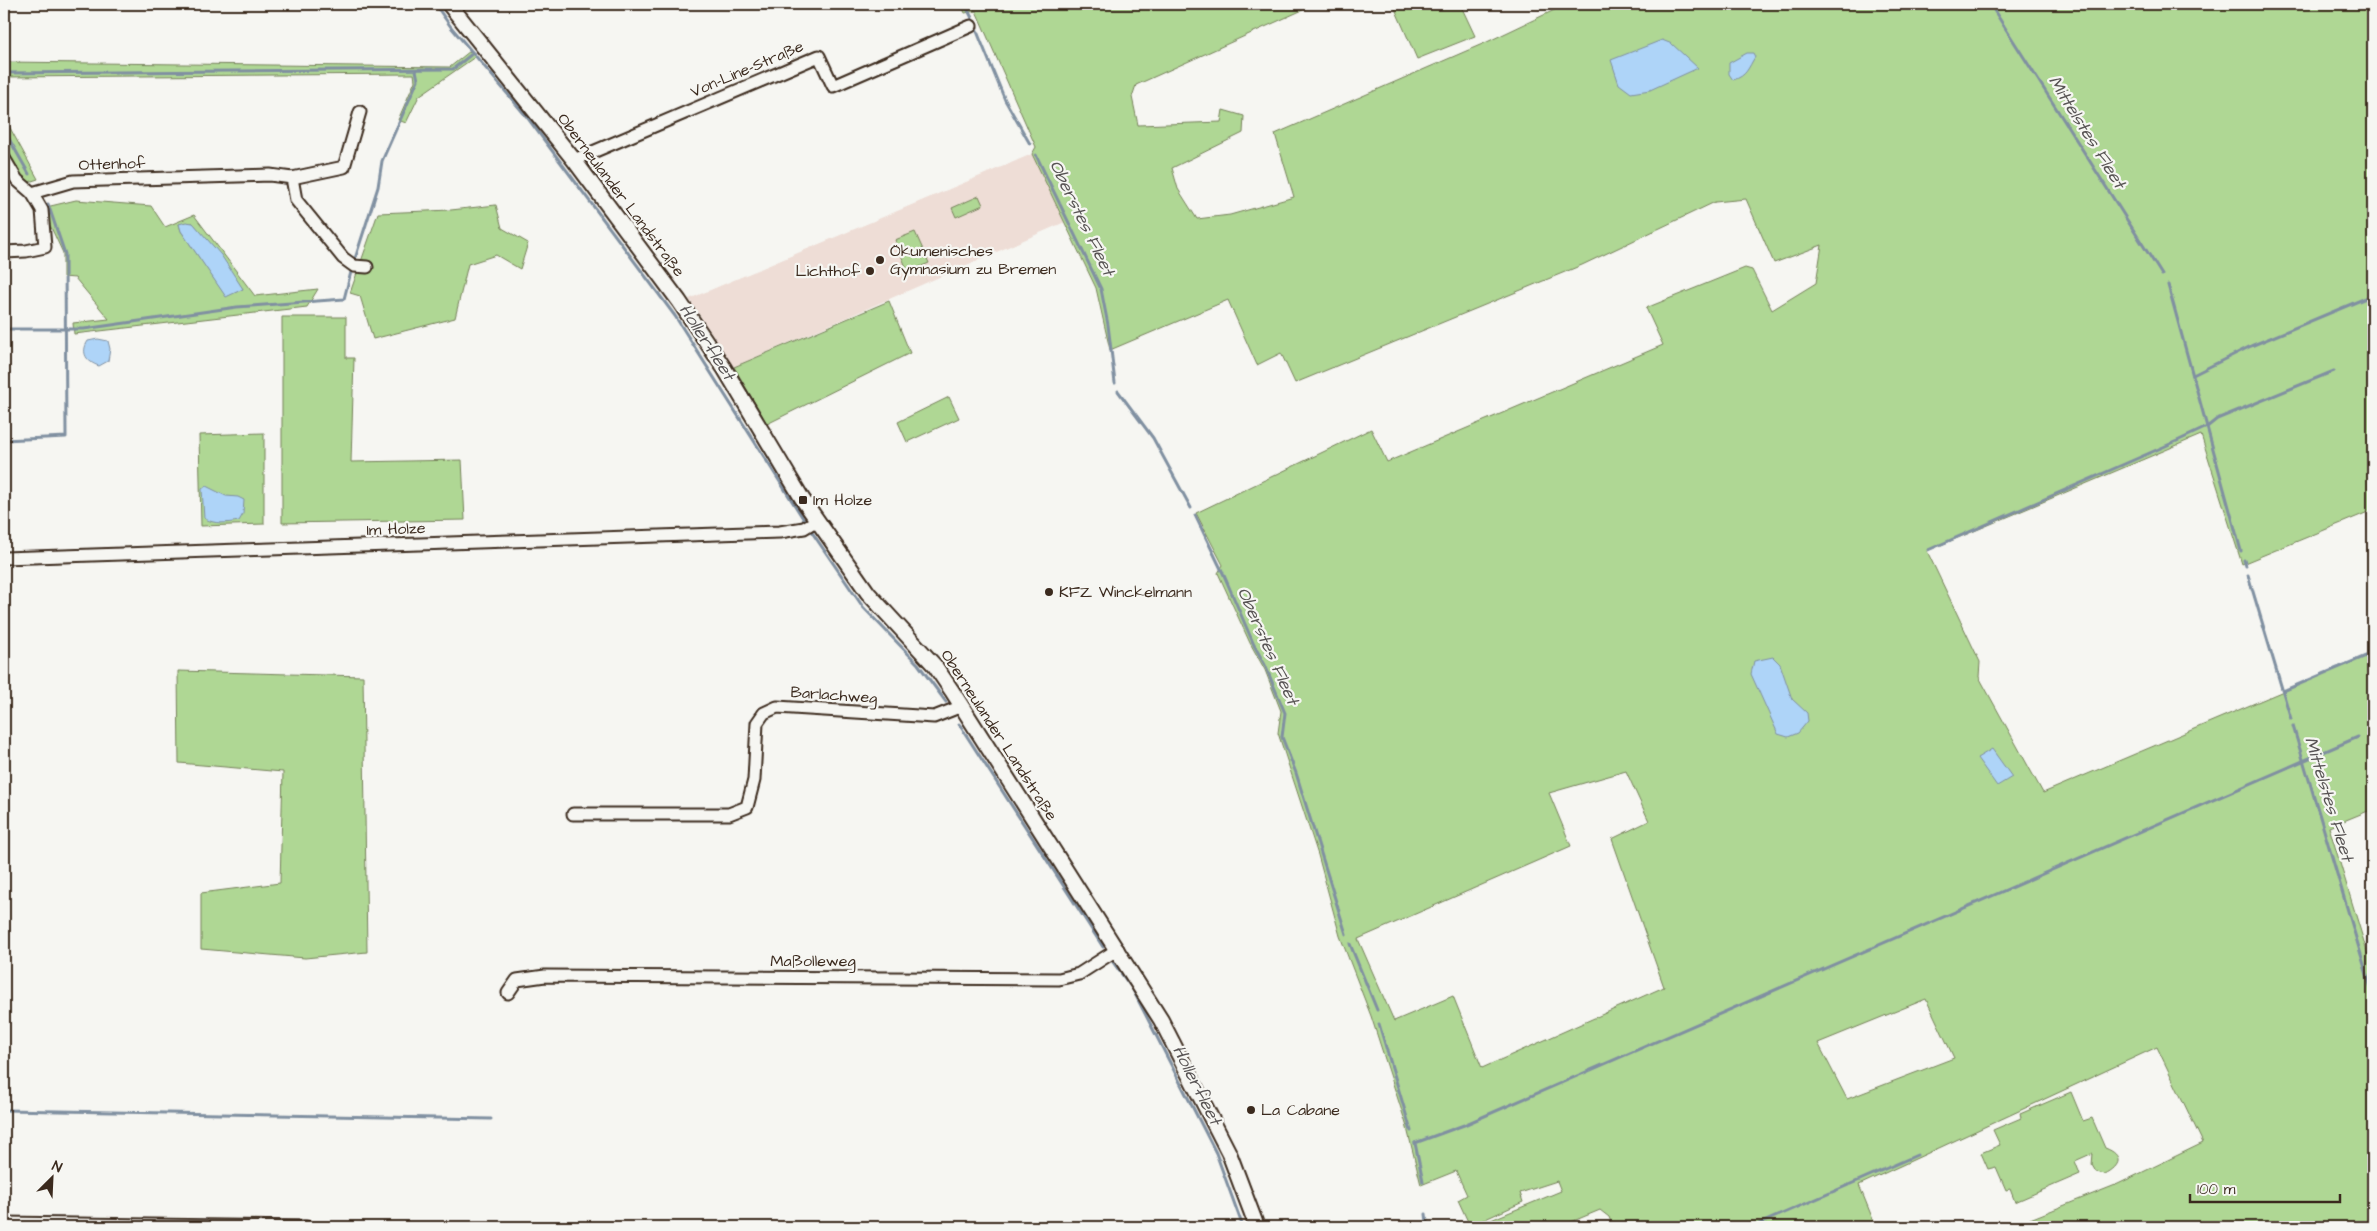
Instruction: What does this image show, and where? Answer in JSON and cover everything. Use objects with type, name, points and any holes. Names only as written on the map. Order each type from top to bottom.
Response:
[{"type":"street","name":"Oberneulander Landstraße","points":[[449,4],[574,160],[679,301],[724,368],[810,524],[868,593],[935,666],[962,706],[1118,949],[1178,1052],[1229,1153],[1256,1227]]},
{"type":"street","name":"Von-Line-Straße","points":[[574,160],[819,56],[833,86],[971,26]]},
{"type":"street","name":"Ottenhof","points":[[32,192],[73,181],[270,174],[292,178],[344,167],[360,112]]},
{"type":"street","points":[[4,158],[16,180],[32,192],[42,210],[46,247],[26,251],[4,252]]},
{"type":"street","points":[[292,178],[296,200],[331,243],[354,266],[367,267]]},
{"type":"street","name":"Im Holze","points":[[4,558],[780,532],[810,524]]},
{"type":"street","name":"Barlachweg","points":[[573,814],[729,814],[747,807],[754,780],[757,723],[764,713],[777,707],[934,717],[962,706]]},
{"type":"street","name":"Maßolleweg","points":[[508,993],[517,980],[545,976],[1059,979],[1079,974],[1118,949]]},
{"type":"street","points":[[4,1223],[306,1227]]},
{"type":"shaded area","name":"Ökumenisches Gymnasium zu Bremen","points":[[1032,154],[1065,222],[734,367],[689,299]]},
{"type":"green space","points":[[961,4],[1316,4],[1136,85],[1132,97],[1138,125],[1221,122],[1223,110],[1244,116],[1243,133],[1172,168],[1178,189],[1197,219],[1230,215],[1294,197],[1275,134],[1487,42],[1567,4],[2373,4],[2373,510],[2242,564],[2201,435],[1927,551],[1980,662],[1979,677],[2043,793],[2373,653],[2373,809],[2329,827],[2368,955],[2373,953],[2373,1227],[2010,1227],[2118,1184],[2203,1143],[2157,1047],[1859,1185],[1876,1227],[1613,1227],[1609,1217],[1600,1210],[1559,1227],[1474,1227],[1561,1191],[1557,1181],[1520,1193],[1523,1202],[1470,1226],[1458,1200],[1467,1195],[1456,1171],[1421,1185],[1406,1124],[1371,1016],[1340,936],[1318,855],[1278,733],[1281,711],[1265,670],[1250,643],[1218,573],[1223,565],[1196,513],[1371,429],[1387,462],[1663,345],[1646,308],[1745,268],[1752,270],[1772,310],[1816,283],[1822,245],[1774,263],[1746,199],[1715,202],[1582,265],[1295,383],[1281,353],[1257,365],[1228,300],[1110,350],[1096,288],[1032,154],[1036,147],[976,11],[965,13]],"holes":[[[1626,771],[1649,821],[1612,839],[1664,987],[1482,1068],[1453,996],[1394,1021],[1358,939],[1571,846],[1549,793]],[[1926,999],[1954,1058],[1847,1099],[1818,1043]]]},
{"type":"green space","points":[[1393,4],[1460,4],[1475,36],[1417,59]]},
{"type":"green space","points":[[470,51],[475,57],[419,96],[406,123],[398,120],[415,81],[414,74],[4,77],[4,62],[450,67]]},
{"type":"green space","points":[[4,117],[38,179],[29,182],[23,179],[4,146]]},
{"type":"green space","points":[[979,196],[983,205],[956,217],[952,208]]},
{"type":"green space","points":[[76,200],[151,206],[165,227],[194,215],[255,296],[318,289],[307,307],[74,334],[73,323],[109,319],[75,278],[63,277],[63,253],[42,208]],"holes":[[[193,223],[243,289],[226,296],[181,231],[179,224]]]},
{"type":"green space","points":[[496,205],[502,228],[528,243],[520,269],[496,255],[468,264],[455,318],[373,339],[360,296],[350,293],[378,213],[451,210]]},
{"type":"green space","points":[[915,232],[929,263],[908,272],[895,240]]},
{"type":"green space","points":[[889,301],[910,353],[767,424],[734,367]]},
{"type":"green space","points":[[282,317],[346,317],[346,358],[354,358],[351,462],[462,460],[465,520],[282,523]]},
{"type":"green space","points":[[949,397],[959,418],[907,442],[898,422]]},
{"type":"green space","points":[[264,433],[264,524],[201,526],[199,435]]},
{"type":"green space","points":[[178,671],[363,676],[367,952],[305,958],[201,949],[201,893],[280,883],[283,772],[179,763]]},
{"type":"green space","points":[[2071,1092],[2083,1121],[2092,1118],[2105,1148],[2118,1157],[2117,1164],[2105,1174],[2096,1172],[2092,1165],[2093,1153],[2075,1161],[2080,1174],[2015,1202],[2010,1189],[2006,1190],[1996,1167],[1988,1169],[1981,1153],[2000,1145],[1993,1130],[2021,1118],[2020,1114]]},
{"type":"water","points":[[1662,40],[1672,44],[1698,68],[1650,90],[1631,93],[1619,84],[1611,60]]},
{"type":"water","points":[[1747,53],[1753,53],[1755,57],[1744,74],[1733,80],[1729,74],[1729,63]]},
{"type":"water","points":[[193,223],[221,255],[243,289],[226,297],[181,231],[179,224]]},
{"type":"water","points":[[98,339],[108,341],[110,349],[108,361],[99,366],[91,362],[85,353],[88,341]]},
{"type":"water","points":[[206,486],[226,496],[238,497],[244,500],[243,514],[239,521],[216,523],[204,518],[202,489]]},
{"type":"water","points":[[1773,657],[1780,664],[1792,699],[1807,713],[1808,721],[1798,733],[1788,737],[1778,734],[1751,674],[1754,661]]},
{"type":"water","points":[[1992,749],[2012,777],[1997,786],[1977,758]]},
{"type":"waterway","name":"Hollerfleet","points":[[435,4],[451,27],[527,117],[675,316],[806,523]]},
{"type":"waterway","name":"Oberstes Fleet","points":[[965,4],[972,18]]},
{"type":"waterway","name":"Mittelstes Fleet","points":[[1990,4],[2162,275]]},
{"type":"waterway","name":"Oberstes Fleet","points":[[976,29],[1005,100],[1030,144]]},
{"type":"waterway","points":[[4,73],[453,69],[473,53]]},
{"type":"waterway","points":[[354,262],[378,187],[382,161],[418,80],[416,70]]},
{"type":"waterway","points":[[4,130],[29,174]]},
{"type":"waterway","name":"Oberstes Fleet","points":[[1036,155],[1101,289],[1108,325],[1115,383]]},
{"type":"waterway","points":[[4,181],[9,180]]},
{"type":"waterway","points":[[4,440],[66,437],[65,254],[48,204]]},
{"type":"waterway","points":[[4,329],[84,329],[237,307],[344,299],[352,268]]},
{"type":"waterway","name":"Mittelstes Fleet","points":[[2168,285],[2241,551]]},
{"type":"waterway","points":[[2193,375],[2251,346],[2373,295]]},
{"type":"waterway","points":[[1928,550],[2177,441],[2207,427],[2217,419],[2334,371]]},
{"type":"waterway","name":"Oberstes Fleet","points":[[1118,391],[1153,438],[1191,508]]},
{"type":"waterway","name":"Oberstes Fleet","points":[[1195,515],[1223,573],[1254,645],[1265,665],[1285,713],[1282,737],[1296,773],[1346,934]]},
{"type":"waterway","name":"Hollerfleet","points":[[809,528],[863,607],[918,664],[946,702]]},
{"type":"waterway","name":"Mittelstes Fleet","points":[[2244,560],[2246,566]]},
{"type":"waterway","name":"Mittelstes Fleet","points":[[2248,575],[2291,719]]},
{"type":"waterway","points":[[2283,691],[2373,653]]},
{"type":"waterway","name":"Hollerfleet","points":[[959,724],[1103,947]]},
{"type":"waterway","name":"Mittelstes Fleet","points":[[2293,726],[2373,995]]},
{"type":"waterway","points":[[1415,1143],[1464,1125],[2358,737]]},
{"type":"waterway","name":"Oberstes Fleet","points":[[1350,944],[1377,1010]]},
{"type":"waterway","name":"Hollerfleet","points":[[1113,962],[1132,988],[1216,1153],[1243,1227]]},
{"type":"waterway","name":"Oberstes Fleet","points":[[1379,1024],[1411,1131]]},
{"type":"waterway","points":[[4,1110],[491,1119]]},
{"type":"waterway","name":"Oberstes Fleet","points":[[1415,1143],[1423,1182]]},
{"type":"waterway","points":[[1752,1227],[1917,1155]]},
{"type":"waterway","name":"Oberstes Fleet","points":[[1426,1214],[1427,1222]]},
{"type":"place","name":"Ökumenisches Gymnasium zu Bremen","points":[[880,260]]},
{"type":"place","name":"Lichthof","points":[[870,271]]},
{"type":"place","name":"Im Holze","points":[[803,500]]},
{"type":"place","name":"KFZ Winckelmann","points":[[1049,592]]},
{"type":"place","name":"La Cabane","points":[[1251,1110]]}]
